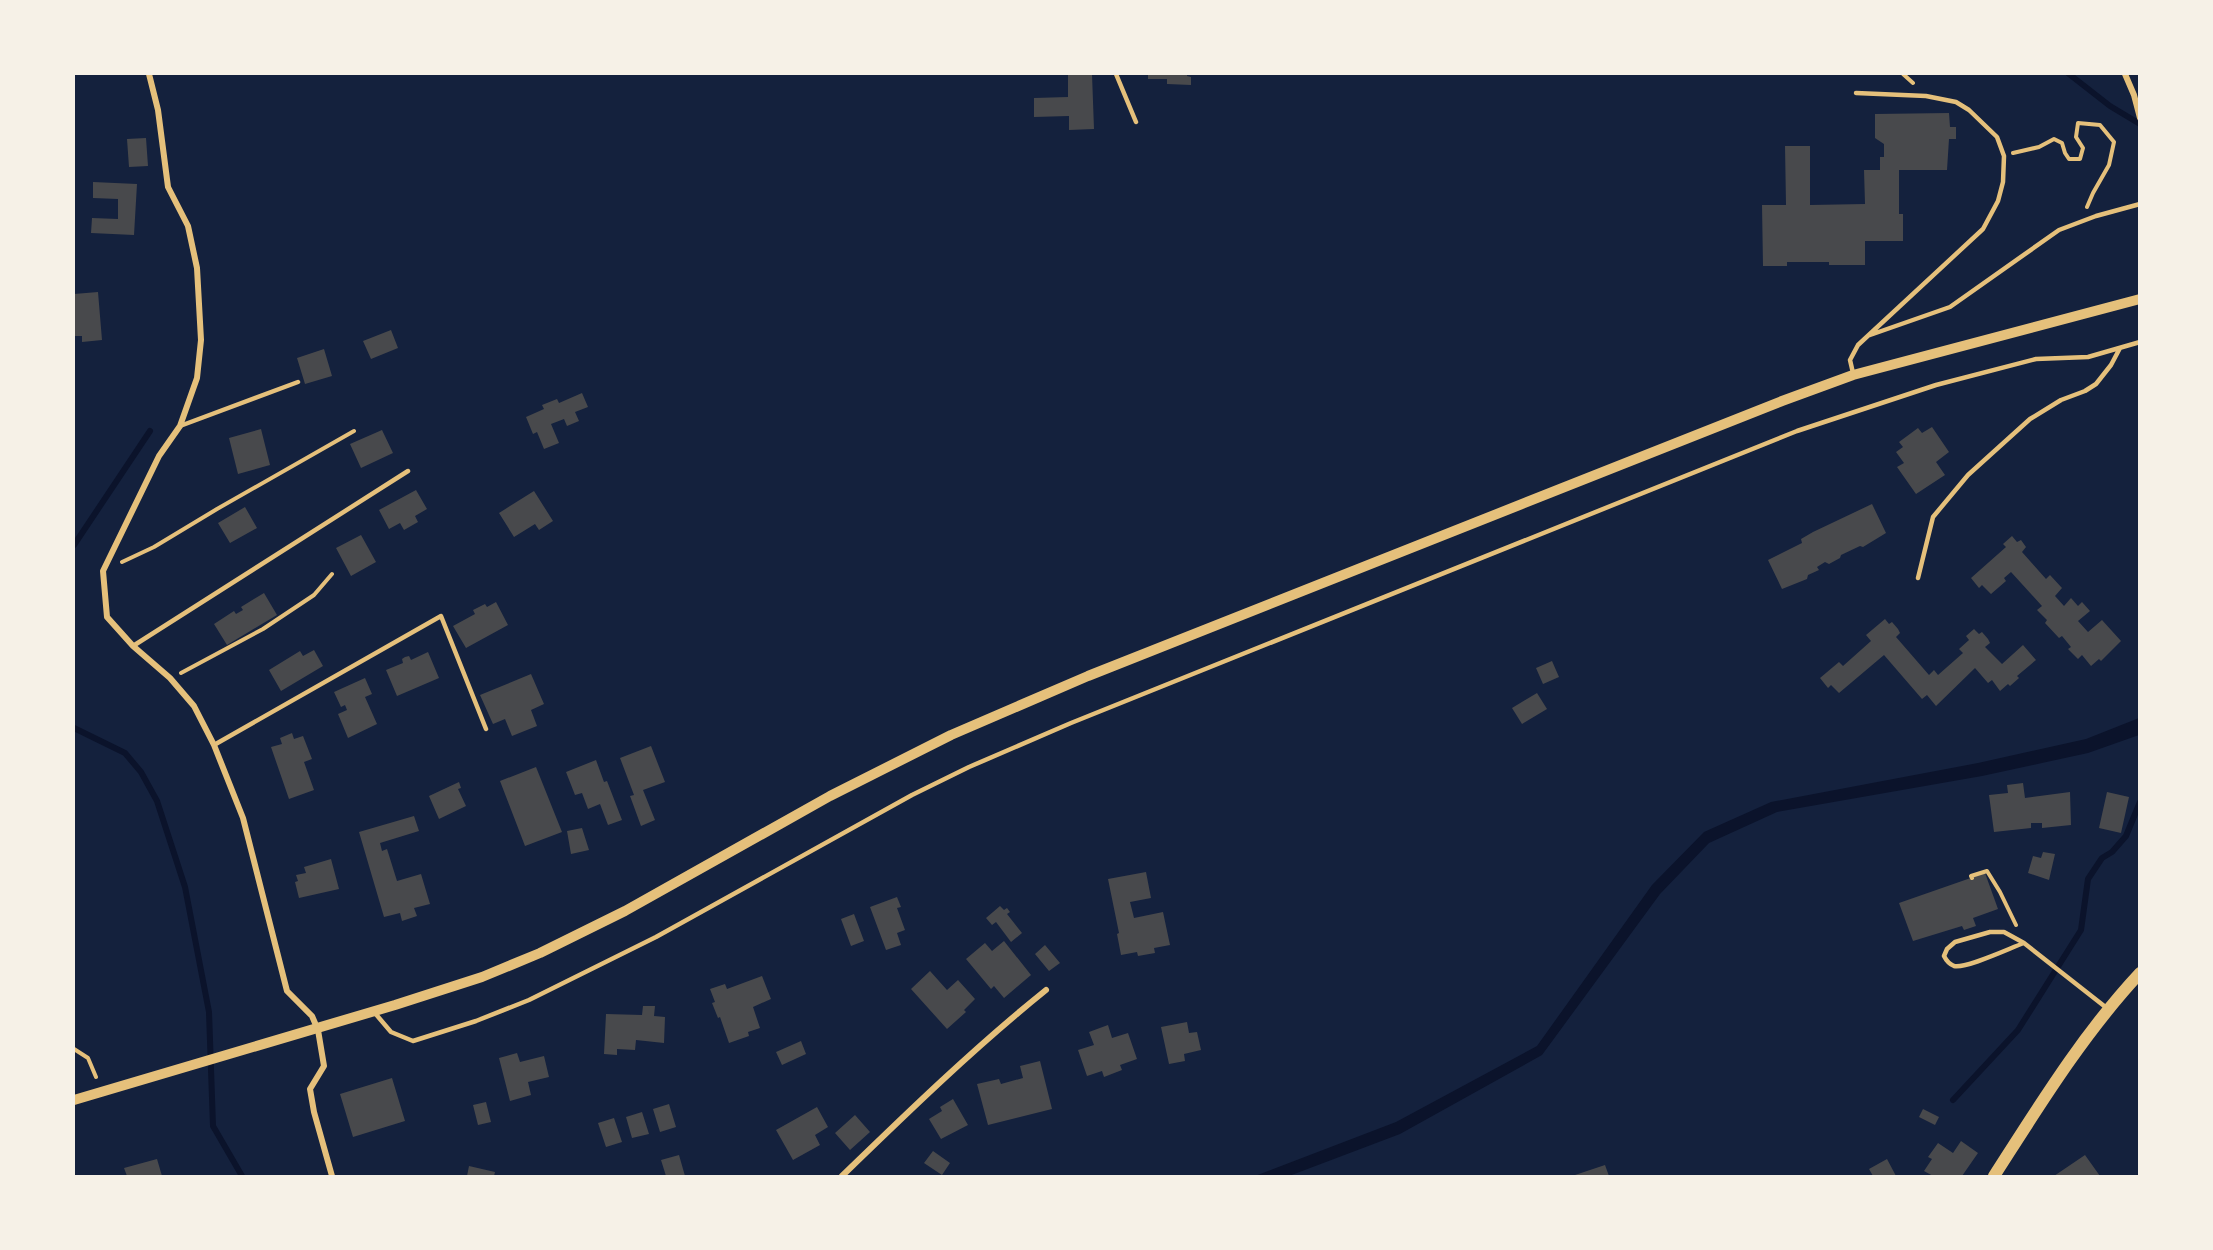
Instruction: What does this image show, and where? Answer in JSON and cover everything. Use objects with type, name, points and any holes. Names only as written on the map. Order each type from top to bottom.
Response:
[{"type":"main road","points":[[1994,1176],[2056,1080],[2108,1009],[2139,973]]},
{"type":"street","points":[[149,74],[158,110],[168,188],[188,226],[197,268],[200,349],[197,378],[180,426],[159,456],[103,572],[107,617],[133,646],[170,678],[194,706],[214,745],[243,818],[287,991],[312,1016],[318,1030],[324,1066],[310,1089],[332,1176]]},
{"type":"street","points":[[2125,74],[2134,95],[2139,118]]},
{"type":"street","points":[[74,1101],[318,1030],[482,977],[569,940],[830,796],[961,730],[1130,659],[1772,405],[1853,375],[2139,299]]},
{"type":"street","points":[[842,1176],[948,1073],[1046,990]]},
{"type":"lane","points":[[1116,74],[1136,122]]},
{"type":"lane","points":[[1853,375],[1850,360],[1858,345],[1983,229],[1998,201],[2003,182],[2004,156],[1997,137],[1969,110],[1956,102],[1926,96],[1856,93]]},
{"type":"lane","points":[[1867,336],[1950,307],[2060,230],[2139,204]]},
{"type":"lane","points":[[374,1012],[391,1032],[413,1041],[476,1021],[528,1000],[656,937],[912,795],[969,767],[1071,723],[1807,428],[1935,385],[2037,359],[2088,357],[2139,342]]},
{"type":"lane","points":[[1918,578],[1934,518],[1968,475],[2030,419],[2061,400],[2096,384],[2111,365],[2120,348]]},
{"type":"lane","points":[[180,426],[298,382]]},
{"type":"lane","points":[[133,646],[408,471]]},
{"type":"lane","points":[[214,745],[441,616],[486,729]]},
{"type":"lane","points":[[2024,943],[1956,966],[1948,963],[1944,956],[1947,949],[1955,942],[1990,932],[2004,932],[2024,943],[2108,1009]]},
{"type":"path","points":[[2004,156],[2039,147],[2054,139],[2062,143],[2069,159],[2080,159],[2084,148],[2076,137],[2078,123],[2100,125],[2114,142],[2109,165],[2092,193],[2082,222]]},
{"type":"path","points":[[103,572],[154,547],[245,492],[354,431]]},
{"type":"path","points":[[170,678],[263,629],[314,595],[332,574]]},
{"type":"path","points":[[1971,878],[1971,876],[1987,871],[2000,892],[2024,943]]},
{"type":"path","points":[[74,1049],[88,1058],[96,1077]]},
{"type":"water","points":[[2139,718],[2139,735],[2088,753],[1982,776],[1777,812],[1709,843],[1660,894],[1542,1055],[1400,1134],[1289,1176],[1255,1176],[1396,1122],[1537,1046],[1652,885],[1704,832],[1771,802],[1978,763],[2086,739]]},
{"type":"building","points":[[1068,74],[1092,74],[1094,129],[1069,130],[1069,116],[1034,117],[1034,98],[1068,97]]},
{"type":"building","points":[[1148,74],[1187,74],[1191,77],[1191,85],[1167,84],[1167,79],[1148,79]]},
{"type":"building","points":[[1949,113],[1950,127],[1956,127],[1956,139],[1949,139],[1947,170],[1899,170],[1899,214],[1903,214],[1903,241],[1865,241],[1865,265],[1787,262],[1787,266],[1763,266],[1762,205],[1786,205],[1785,146],[1810,146],[1810,205],[1865,204],[1864,170],[1880,170],[1880,157],[1884,157],[1884,144],[1875,138],[1875,114]]},
{"type":"building","points":[[146,138],[148,166],[129,167],[127,139]]},
{"type":"building","points":[[93,182],[137,184],[134,235],[91,233],[92,218],[118,219],[118,199],[93,198]]},
{"type":"building","points":[[98,292],[102,340],[82,342],[82,336],[74,336],[74,294]]},
{"type":"building","points":[[391,330],[398,348],[371,359],[363,341]]},
{"type":"building","points":[[324,349],[332,376],[305,384],[297,358]]},
{"type":"building","points":[[582,393],[588,407],[575,412],[579,421],[567,426],[564,419],[551,424],[559,443],[544,449],[537,432],[533,434],[526,417],[544,409],[542,405],[557,399],[559,403]]},
{"type":"building","points":[[1932,427],[1949,452],[1936,462],[1945,475],[1916,494],[1897,467],[1904,463],[1896,452],[1903,447],[1899,442],[1918,428],[1922,433]]},
{"type":"building","points":[[261,429],[270,465],[238,474],[229,438]]},
{"type":"building","points":[[382,430],[393,453],[361,468],[350,444]]},
{"type":"building","points":[[416,490],[427,509],[415,516],[418,522],[404,530],[400,523],[389,529],[379,510]]},
{"type":"building","points":[[534,491],[553,521],[539,530],[535,524],[514,537],[499,513]]},
{"type":"building","points":[[1872,504],[1886,533],[1863,547],[1860,546],[1841,555],[1829,564],[1825,562],[1817,567],[1819,570],[1808,575],[1807,579],[1782,589],[1768,560],[1802,543],[1801,539],[1813,532]]},
{"type":"building","points":[[245,507],[257,528],[230,543],[218,523]]},
{"type":"building","points":[[361,535],[376,562],[351,576],[336,548]]},
{"type":"building","points":[[2012,536],[2017,542],[2021,540],[2026,547],[2022,552],[2046,579],[2050,575],[2062,588],[2055,596],[2064,606],[2071,598],[2078,606],[2082,602],[2090,611],[2078,621],[2088,632],[2102,620],[2121,641],[2101,661],[2099,659],[2091,666],[2082,655],[2078,659],[2068,649],[2071,647],[2062,636],[2059,638],[2045,623],[2047,620],[2037,610],[2042,606],[2011,572],[2004,578],[2006,581],[1991,594],[1982,585],[1979,588],[1971,578],[2006,547],[2003,544]]},
{"type":"building","points":[[264,593],[277,615],[227,645],[214,624],[234,611],[236,614],[243,610],[241,607]]},
{"type":"building","points":[[496,602],[508,625],[466,648],[453,626],[475,614],[473,610]]},
{"type":"building","points":[[1885,619],[1889,624],[1892,622],[1898,629],[1900,633],[1896,637],[1929,675],[1934,670],[1938,675],[1963,653],[1959,649],[1969,640],[1966,636],[1974,629],[1979,634],[1982,632],[1988,639],[1990,643],[1985,647],[2002,664],[2023,645],[2036,660],[2017,676],[2019,678],[2010,686],[2008,684],[2000,691],[1992,680],[1988,683],[1975,668],[1936,706],[1927,695],[1922,699],[1884,655],[1839,693],[1831,685],[1828,688],[1820,678],[1839,662],[1843,666],[1871,641],[1866,635]]},
{"type":"building","points":[[314,650],[323,666],[281,691],[269,670],[300,651],[303,656]]},
{"type":"building","points":[[428,652],[439,678],[397,696],[386,670],[403,663],[402,659],[405,657],[409,656],[411,660]]},
{"type":"building","points":[[1552,661],[1559,677],[1543,684],[1536,668]]},
{"type":"building","points":[[531,674],[544,704],[531,710],[537,726],[512,736],[505,719],[493,724],[480,695]]},
{"type":"building","points":[[365,678],[372,694],[365,697],[377,724],[348,738],[338,714],[347,710],[345,705],[341,707],[334,692]]},
{"type":"building","points":[[1537,693],[1547,709],[1522,724],[1512,708]]},
{"type":"building","points":[[292,733],[294,739],[303,736],[312,759],[304,762],[314,790],[289,799],[271,747],[282,744],[280,738]]},
{"type":"building","points":[[651,746],[665,782],[643,790],[655,820],[641,826],[630,796],[634,795],[620,758]]},
{"type":"building","points":[[596,760],[622,820],[608,825],[600,804],[588,809],[582,793],[575,795],[566,772]]},
{"type":"building","points":[[536,767],[562,832],[525,846],[500,781]]},
{"type":"building","points":[[459,782],[461,788],[458,789],[466,806],[439,819],[429,796]]},
{"type":"building","points":[[2023,783],[2025,798],[2070,792],[2071,825],[2042,828],[2042,823],[2031,823],[2031,828],[1994,832],[1989,795],[2008,793],[2007,785]]},
{"type":"building","points":[[2107,792],[2129,797],[2121,833],[2099,828]]},
{"type":"building","points":[[414,816],[419,831],[380,843],[382,851],[387,849],[397,881],[421,874],[430,904],[414,908],[417,916],[402,921],[400,913],[384,917],[359,832]]},
{"type":"building","points":[[582,828],[589,850],[571,854],[567,831]]},
{"type":"building","points":[[2043,852],[2055,854],[2049,880],[2028,873],[2033,856],[2041,858]]},
{"type":"building","points":[[331,859],[339,889],[299,898],[295,882],[298,881],[296,875],[306,873],[304,867]]},
{"type":"building","points":[[1146,872],[1151,898],[1130,902],[1134,918],[1163,912],[1170,945],[1154,948],[1155,953],[1138,956],[1137,952],[1121,955],[1108,879]]},
{"type":"building","points":[[1985,873],[1998,909],[1973,918],[1976,926],[1964,930],[1962,926],[1913,941],[1899,903]]},
{"type":"building","points":[[897,897],[901,907],[897,908],[905,930],[897,933],[901,945],[886,950],[870,907]]},
{"type":"building","points":[[1000,906],[1004,910],[1007,908],[1010,912],[1007,914],[1022,933],[1011,942],[996,922],[992,925],[986,918]]},
{"type":"building","points":[[854,914],[864,941],[851,946],[841,919]]},
{"type":"building","points":[[1004,941],[1031,975],[1004,998],[994,986],[991,989],[966,959],[985,943],[992,951]]},
{"type":"building","points":[[1045,945],[1060,963],[1049,971],[1035,954]]},
{"type":"building","points":[[930,971],[947,990],[958,980],[975,999],[964,1010],[966,1012],[947,1029],[911,989]]},
{"type":"building","points":[[762,976],[771,999],[753,1007],[760,1028],[748,1032],[749,1036],[729,1043],[720,1017],[718,1018],[712,1003],[715,1002],[710,989],[725,984],[727,989]]},
{"type":"building","points":[[643,1006],[655,1006],[654,1016],[665,1017],[664,1043],[636,1040],[635,1050],[617,1049],[617,1055],[604,1054],[606,1014],[642,1015]]},
{"type":"building","points":[[1187,1022],[1189,1033],[1197,1032],[1201,1050],[1184,1054],[1185,1061],[1169,1064],[1161,1027]]},
{"type":"building","points":[[1108,1025],[1112,1038],[1128,1033],[1137,1059],[1120,1065],[1122,1070],[1104,1077],[1102,1071],[1087,1076],[1078,1050],[1094,1045],[1089,1032]]},
{"type":"building","points":[[801,1041],[806,1054],[782,1065],[776,1052]]},
{"type":"building","points":[[517,1053],[520,1062],[544,1056],[549,1077],[528,1082],[531,1095],[510,1101],[499,1058]]},
{"type":"building","points":[[1040,1061],[1052,1109],[988,1125],[977,1084],[999,1079],[1001,1084],[1023,1078],[1020,1066]]},
{"type":"building","points":[[392,1078],[405,1121],[353,1137],[340,1094]]},
{"type":"building","points":[[953,1099],[968,1125],[941,1139],[929,1119],[942,1111],[940,1107]]},
{"type":"building","points":[[486,1102],[491,1122],[478,1125],[473,1105]]},
{"type":"building","points":[[669,1104],[676,1127],[660,1132],[653,1109]]},
{"type":"building","points":[[817,1107],[828,1127],[815,1135],[820,1145],[793,1160],[776,1130]]},
{"type":"building","points":[[1923,1109],[1939,1117],[1935,1125],[1919,1117]]},
{"type":"building","points":[[642,1112],[649,1134],[632,1138],[626,1117]]},
{"type":"building","points":[[855,1115],[870,1132],[850,1150],[835,1133]]},
{"type":"building","points":[[614,1118],[622,1142],[606,1147],[598,1123]]},
{"type":"building","points":[[1961,1141],[1978,1153],[1962,1176],[1933,1176],[1924,1171],[1932,1159],[1928,1157],[1938,1143],[1953,1153]]},
{"type":"building","points":[[933,1151],[950,1163],[942,1175],[924,1163]]},
{"type":"building","points":[[679,1155],[685,1176],[666,1176],[661,1160]]},
{"type":"building","points":[[2085,1155],[2100,1176],[2054,1176]]},
{"type":"building","points":[[157,1159],[162,1176],[127,1176],[124,1168]]},
{"type":"building","points":[[1887,1159],[1896,1176],[1873,1176],[1869,1169]]},
{"type":"building","points":[[1605,1165],[1609,1176],[1572,1176]]},
{"type":"building","points":[[469,1166],[495,1172],[494,1176],[467,1176]]},
{"type":"waterway","points":[[2069,74],[2110,106],[2140,124]]},
{"type":"waterway","points":[[74,545],[150,431]]},
{"type":"waterway","points":[[74,728],[125,753],[141,772],[157,801],[185,887],[209,1012],[213,1126],[242,1176]]},
{"type":"waterway","points":[[1953,1100],[2018,1030],[2081,930],[2088,879],[2102,858],[2112,852],[2126,836],[2140,802]]}]
